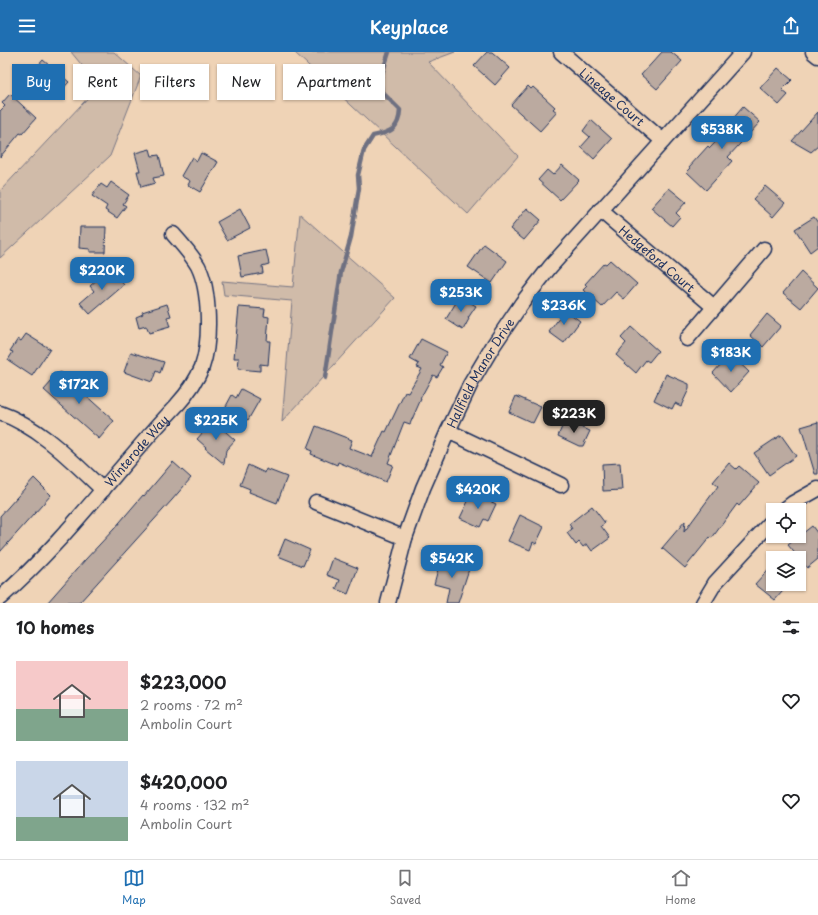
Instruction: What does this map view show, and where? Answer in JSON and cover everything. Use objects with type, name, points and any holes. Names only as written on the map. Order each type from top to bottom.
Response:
[{"type":"street","name":"Lineage Court","points":[[561,52],[663,141]]},
{"type":"street","name":"Hallfield Manor Drive","points":[[388,603],[405,538],[423,488],[448,431],[478,371],[493,346],[522,303],[550,267],[743,52]]},
{"type":"street","points":[[813,52],[818,56]]},
{"type":"street","name":"Hedgeford Court","points":[[600,210],[714,306]]},
{"type":"street","name":"Winterode Way","points":[[0,598],[24,578],[103,490],[188,392],[202,366],[206,348],[208,322],[207,294],[204,280],[197,265],[173,234]]},
{"type":"street","points":[[687,339],[764,249]]},
{"type":"street","points":[[0,413],[31,428],[77,465],[103,490]]},
{"type":"street","points":[[448,431],[560,485]]},
{"type":"street","points":[[794,503],[818,489]]},
{"type":"street","points":[[316,502],[405,538]]},
{"type":"street","points":[[703,603],[715,583],[766,528]]},
{"type":"shaded area","points":[[71,52],[114,52],[128,64],[81,64]]},
{"type":"shaded area","points":[[294,52],[455,52],[428,62],[518,156],[468,214],[346,100],[385,100],[385,64],[307,64]]},
{"type":"shaded area","points":[[132,68],[140,75],[132,99]]},
{"type":"shaded area","points":[[86,100],[132,100],[110,156],[0,258],[0,191]]},
{"type":"shaded area","points":[[300,214],[395,298],[282,422],[292,301],[224,295],[222,281],[293,287]]},
{"type":"building","points":[[487,52],[492,52],[510,68],[495,85],[474,66]]},
{"type":"building","points":[[662,52],[671,52],[682,61],[657,89],[641,75]]},
{"type":"building","points":[[43,60],[48,64],[40,64]]},
{"type":"building","points":[[778,68],[792,80],[782,90],[788,95],[779,105],[760,88]]},
{"type":"building","points":[[65,79],[69,82],[65,86]]},
{"type":"building","points":[[528,86],[531,89],[533,87],[555,107],[553,109],[557,112],[540,131],[511,105]]},
{"type":"building","points":[[10,94],[12,96],[12,100],[16,100],[36,118],[22,134],[20,133],[0,157],[0,111],[5,106],[2,103]]},
{"type":"building","points":[[743,107],[760,122],[728,157],[732,161],[706,190],[687,172],[691,168],[689,167],[708,146],[710,148],[727,130],[725,128]]},
{"type":"building","points":[[818,112],[818,146],[811,152],[792,141]]},
{"type":"building","points":[[591,120],[612,139],[594,159],[581,147],[590,137],[583,131]]},
{"type":"building","points":[[150,149],[152,156],[159,155],[164,176],[153,178],[155,183],[141,187],[137,171],[140,171],[135,153]]},
{"type":"building","points":[[201,153],[218,162],[200,192],[188,185],[190,181],[181,176],[192,157],[197,161]]},
{"type":"building","points":[[562,165],[579,180],[560,200],[538,180],[547,170],[553,175]]},
{"type":"building","points":[[111,182],[129,195],[123,204],[126,206],[117,218],[105,210],[107,206],[92,196],[101,184],[107,188]]},
{"type":"building","points":[[765,186],[785,203],[773,217],[753,199]]},
{"type":"building","points":[[669,188],[686,202],[676,213],[680,217],[672,226],[651,208]]},
{"type":"building","points":[[527,208],[541,220],[524,240],[510,229]]},
{"type":"building","points":[[240,209],[250,228],[227,240],[217,222]]},
{"type":"building","points":[[814,217],[818,223],[818,246],[810,252],[795,229]]},
{"type":"building","points":[[80,227],[106,227],[105,252],[90,252],[90,249],[79,248]]},
{"type":"building","points":[[484,244],[507,261],[492,283],[468,267]]},
{"type":"building","points":[[266,250],[269,264],[262,266],[263,273],[242,277],[238,256]]},
{"type":"building","points":[[610,260],[637,284],[624,299],[616,292],[602,307],[583,290],[587,286],[585,284],[604,263],[606,264]]},
{"type":"building","points":[[110,268],[124,285],[90,314],[80,303],[94,291],[90,286]]},
{"type":"building","points":[[801,272],[818,288],[801,308],[783,293]]},
{"type":"building","points":[[460,296],[476,306],[468,318],[469,319],[463,330],[446,319]]},
{"type":"building","points":[[167,304],[171,316],[167,317],[170,327],[149,333],[146,326],[139,328],[136,317],[143,314],[142,312]]},
{"type":"building","points":[[239,307],[265,309],[264,316],[269,317],[267,341],[270,341],[268,365],[260,364],[260,371],[238,369],[239,358],[234,358]]},
{"type":"building","points":[[565,310],[580,321],[564,343],[549,332]]},
{"type":"building","points":[[767,314],[781,326],[763,347],[750,335]]},
{"type":"building","points":[[631,327],[658,351],[649,362],[646,360],[636,373],[616,355],[626,343],[621,338]]},
{"type":"building","points":[[26,334],[50,349],[32,376],[8,360],[13,352],[10,351],[18,339],[21,341]]},
{"type":"building","points":[[421,339],[447,352],[440,365],[443,367],[437,377],[433,375],[420,399],[410,424],[404,422],[388,463],[393,465],[386,482],[338,462],[337,465],[311,454],[312,451],[307,449],[316,426],[352,440],[349,448],[372,457],[405,392],[408,393],[422,369],[417,367],[419,364],[410,359]]},
{"type":"building","points":[[131,352],[164,362],[160,373],[156,371],[152,382],[124,372]]},
{"type":"building","points":[[730,354],[749,372],[731,392],[713,373]]},
{"type":"building","points":[[60,372],[114,421],[99,439],[44,390]]},
{"type":"building","points":[[666,374],[689,384],[689,389],[681,406],[675,403],[672,409],[654,400]]},
{"type":"building","points":[[241,389],[260,399],[248,420],[225,408],[232,395],[236,398]]},
{"type":"building","points":[[516,396],[541,407],[533,423],[509,412]]},
{"type":"building","points":[[565,420],[590,431],[583,446],[579,446],[558,436]]},
{"type":"building","points":[[818,422],[818,474],[815,474],[801,427]]},
{"type":"building","points":[[211,423],[216,423],[235,440],[226,450],[224,464],[197,439]]},
{"type":"building","points":[[781,435],[796,456],[769,475],[754,453]]},
{"type":"building","points":[[173,462],[191,478],[172,500],[79,603],[47,603],[143,495],[144,496]]},
{"type":"building","points":[[620,463],[622,490],[603,491],[602,464]]},
{"type":"building","points":[[729,463],[736,469],[739,466],[759,483],[739,506],[737,504],[712,538],[710,537],[685,568],[662,548],[685,521],[684,532],[718,486],[713,482]]},
{"type":"building","points":[[248,465],[265,473],[266,469],[287,477],[277,503],[249,492],[250,489],[240,485]]},
{"type":"building","points":[[34,478],[51,495],[0,552],[0,516]]},
{"type":"building","points":[[472,493],[496,504],[488,521],[484,519],[480,527],[460,518]]},
{"type":"building","points":[[592,506],[605,523],[601,526],[610,538],[592,551],[587,544],[583,547],[579,542],[576,545],[567,533],[572,529],[569,524]]},
{"type":"building","points":[[520,515],[544,527],[536,544],[533,542],[530,550],[508,541]]},
{"type":"building","points":[[812,526],[818,534],[818,559],[807,568],[806,551],[793,551],[788,545],[791,543],[806,543],[806,531]]},
{"type":"building","points":[[285,539],[310,550],[303,566],[278,556]]},
{"type":"building","points":[[333,558],[358,568],[348,594],[336,589],[340,580],[327,575]]},
{"type":"building","points":[[441,558],[470,566],[458,603],[446,603],[449,588],[434,584]]},
{"type":"building","points":[[766,572],[766,591],[783,591],[775,600],[755,584]]},
{"type":"waterway","points":[[325,378],[341,272],[351,237],[359,188],[358,175],[364,150],[373,136],[389,131],[396,126],[399,117],[400,110],[382,92],[380,80],[389,52]]}]
